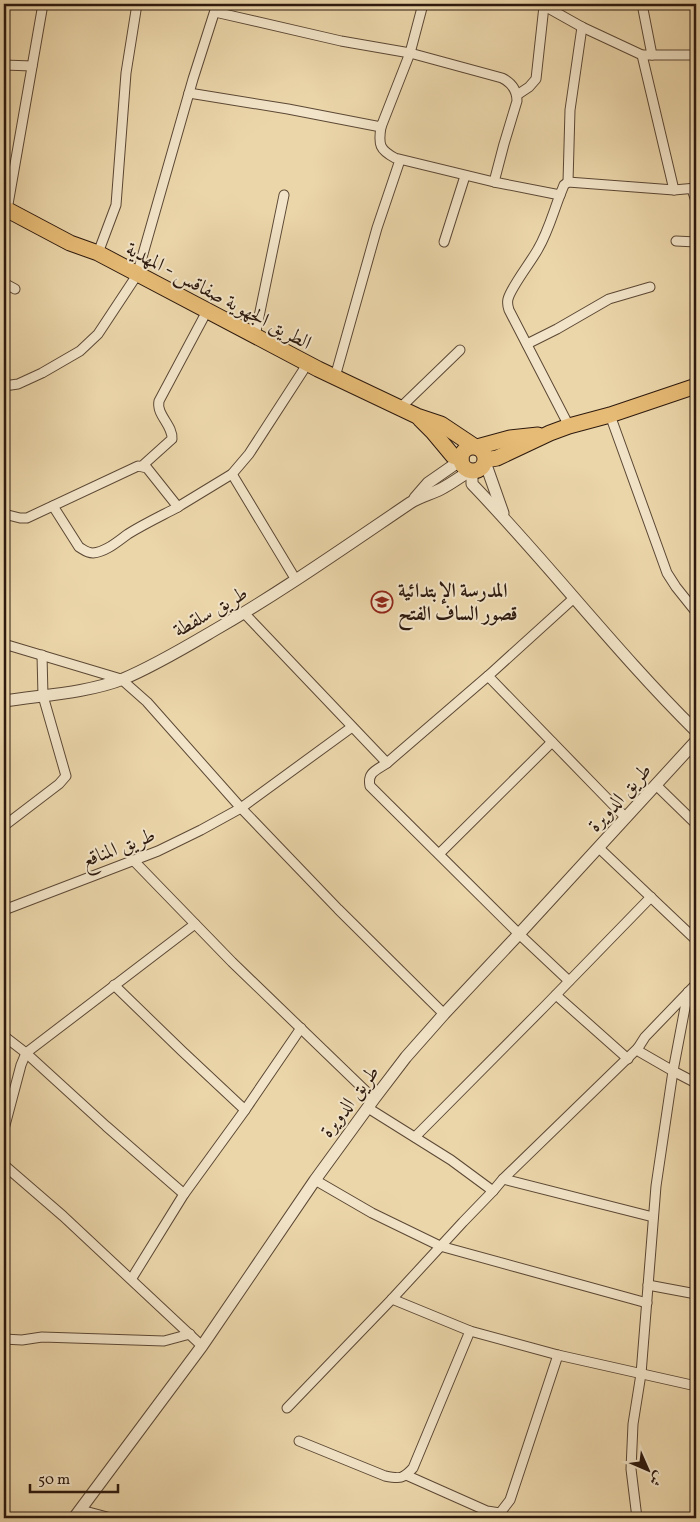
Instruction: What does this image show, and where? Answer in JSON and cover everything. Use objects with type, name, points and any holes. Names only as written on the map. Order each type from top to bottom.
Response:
[{"type":"main road","name":"الطريق الجهوية صفاقس - المهدية","points":[[6,209],[70,243],[98,253],[335,377],[417,416],[441,424],[476,447],[484,454],[485,461]]},
{"type":"main road","points":[[550,434],[510,438],[465,450],[466,465],[482,468],[485,461],[497,458],[569,426],[610,415],[696,386]]},
{"type":"main road","name":"الطريق الجهوية صفاقس - المهدية","points":[[417,416],[453,456],[466,465]]},
{"type":"street","points":[[6,209],[43,4]]},
{"type":"street","points":[[98,253],[116,205],[126,73],[137,4]]},
{"type":"street","points":[[423,4],[410,53],[381,127],[380,146],[386,153],[400,160],[465,176],[560,195]]},
{"type":"street","points":[[642,4],[652,55]]},
{"type":"street","points":[[517,95],[529,87],[536,79],[543,5],[582,27],[642,55],[696,55]]},
{"type":"street","points":[[4,386],[18,384],[42,373],[80,351],[98,334],[137,274],[216,8],[341,41],[410,53],[508,81],[514,87],[517,101],[494,182]]},
{"type":"street","points":[[568,182],[570,110],[582,27]]},
{"type":"street","points":[[642,55],[674,190]]},
{"type":"street","points":[[4,65],[32,66]]},
{"type":"street","points":[[189,94],[288,109],[381,127]]},
{"type":"street","points":[[335,377],[377,228],[400,160]]},
{"type":"street","points":[[444,242],[465,176]]},
{"type":"street","points":[[569,426],[509,310],[508,298],[548,230],[564,185],[568,182],[674,190],[694,189],[696,201]]},
{"type":"street","points":[[254,336],[284,195]]},
{"type":"street","points":[[676,241],[696,242]]},
{"type":"street","points":[[4,284],[15,289]]},
{"type":"street","points":[[527,344],[557,329],[609,298],[650,287]]},
{"type":"street","points":[[142,466],[172,439],[173,433],[160,411],[159,400],[207,311]]},
{"type":"street","points":[[400,408],[460,350]]},
{"type":"street","points":[[53,506],[79,547],[91,553],[102,551],[129,533],[178,507],[232,474],[249,454],[308,363]]},
{"type":"street","points":[[610,415],[667,572],[676,587],[696,612]]},
{"type":"street","points":[[485,461],[504,517]]},
{"type":"street","points":[[466,465],[472,484],[504,517],[664,699],[696,731]]},
{"type":"street","name":"طريق سلقطة","points":[[4,701],[93,687],[121,679],[189,646],[296,580],[413,502],[428,483],[466,465]]},
{"type":"street","points":[[4,514],[28,518],[138,466],[147,468],[178,507]]},
{"type":"street","points":[[232,474],[296,580]]},
{"type":"street","points":[[569,981],[370,786],[369,779],[370,775],[387,763],[488,676],[574,598]]},
{"type":"street","points":[[244,613],[387,763]]},
{"type":"street","points":[[4,644],[121,679],[147,702],[241,808],[338,909],[444,1014]]},
{"type":"street","points":[[4,826],[59,784],[66,776],[42,696],[42,655]]},
{"type":"street","points":[[488,676],[626,818]]},
{"type":"street","name":"طريق المناقع","points":[[4,910],[158,851],[241,808],[352,726]]},
{"type":"street","name":"طريق الدويرة","points":[[78,1514],[202,1346],[314,1180],[406,1057],[696,740]]},
{"type":"street","points":[[439,854],[552,742]]},
{"type":"street","points":[[656,785],[696,824]]},
{"type":"street","points":[[599,848],[696,940]]},
{"type":"street","points":[[133,860],[301,1028],[371,1103],[414,1137],[474,1176],[493,1191]]},
{"type":"street","points":[[414,1137],[556,996],[651,897]]},
{"type":"street","points":[[4,1129],[26,1053],[195,924]]},
{"type":"street","points":[[286,1408],[392,1299],[503,1179],[628,1059],[645,1037],[696,984]]},
{"type":"street","points":[[114,985],[182,1052],[245,1110]]},
{"type":"street","points":[[637,1518],[631,1469],[633,1424],[641,1374],[656,1186],[673,1071],[688,992]]},
{"type":"street","points":[[556,996],[628,1059]]},
{"type":"street","points":[[132,1278],[184,1194],[301,1028]]},
{"type":"street","points":[[4,1036],[26,1053],[184,1194]]},
{"type":"street","points":[[638,1048],[640,1052],[696,1083]]},
{"type":"street","points":[[4,1165],[132,1278],[202,1346]]},
{"type":"street","points":[[503,1179],[653,1217]]},
{"type":"street","points":[[314,1180],[372,1213],[440,1246],[647,1303]]},
{"type":"street","points":[[648,1286],[696,1294]]},
{"type":"street","points":[[392,1299],[470,1331],[558,1355],[696,1386]]},
{"type":"street","points":[[300,1441],[386,1476],[398,1478],[406,1475],[413,1468],[470,1331]]},
{"type":"street","points":[[4,1339],[22,1340],[42,1337],[164,1341],[190,1334]]},
{"type":"street","points":[[406,1475],[487,1511],[500,1513],[510,1500],[558,1355]]},
{"type":"street","points":[[78,1514],[112,1518]]},
{"type":"place","name":"المدرسة الإبتدائية قصور الساف الفتح","points":[[382,602]]}]
